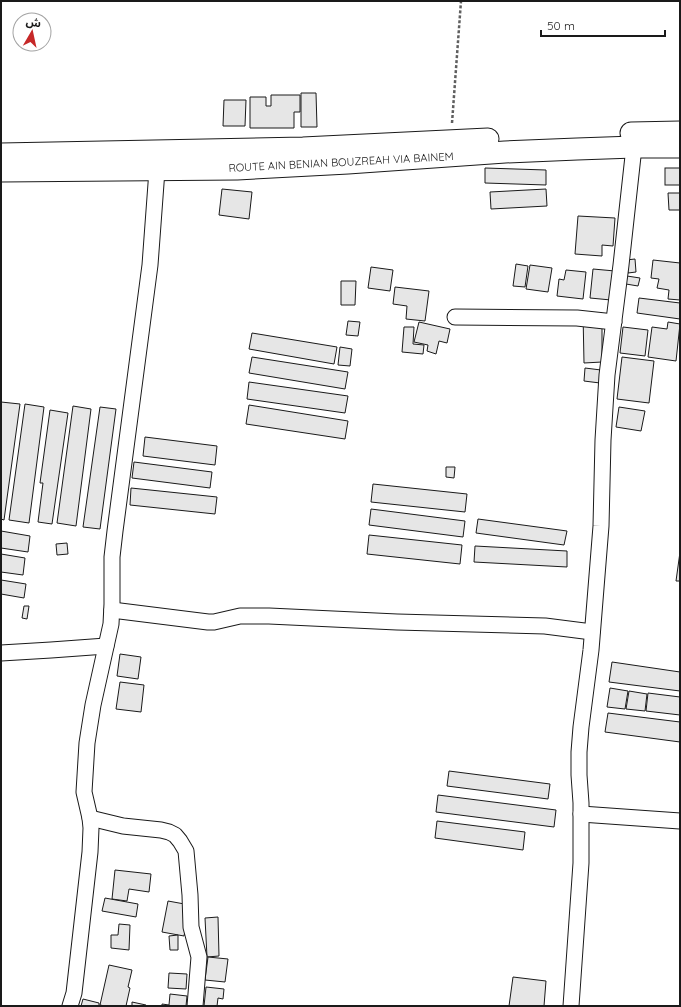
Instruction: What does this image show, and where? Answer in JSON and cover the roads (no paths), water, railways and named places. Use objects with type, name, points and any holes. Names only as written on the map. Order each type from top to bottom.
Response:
[{"type":"main road","name":"ROUTE AIN BENIAN BOUZREAH VIA BAINEM","points":[[1,171],[156,161],[303,148],[548,136],[680,132]]},
{"type":"main road","name":"ROUTE AIN BENIAN BOUZREAH VIA BAINEM","points":[[1,154],[156,161],[237,168],[332,164],[505,152],[634,147],[680,148]]},
{"type":"street","points":[[571,1006],[581,863],[579,752],[592,632],[601,526],[606,388],[634,147]]},
{"type":"street","points":[[70,1006],[74,993],[90,852],[90,818],[84,792],[87,743],[93,705],[111,624],[112,557],[150,265],[156,161]]},
{"type":"street","points":[[455,317],[577,318],[614,322]]},
{"type":"street","points":[[112,610],[208,622],[240,616],[263,616],[492,625],[522,624],[592,632]]},
{"type":"street","points":[[1,653],[106,646]]},
{"type":"street","points":[[581,814],[680,821]]},
{"type":"street","points":[[90,818],[123,826],[169,832],[176,835],[186,851],[191,927],[199,957],[195,1006]]}]
